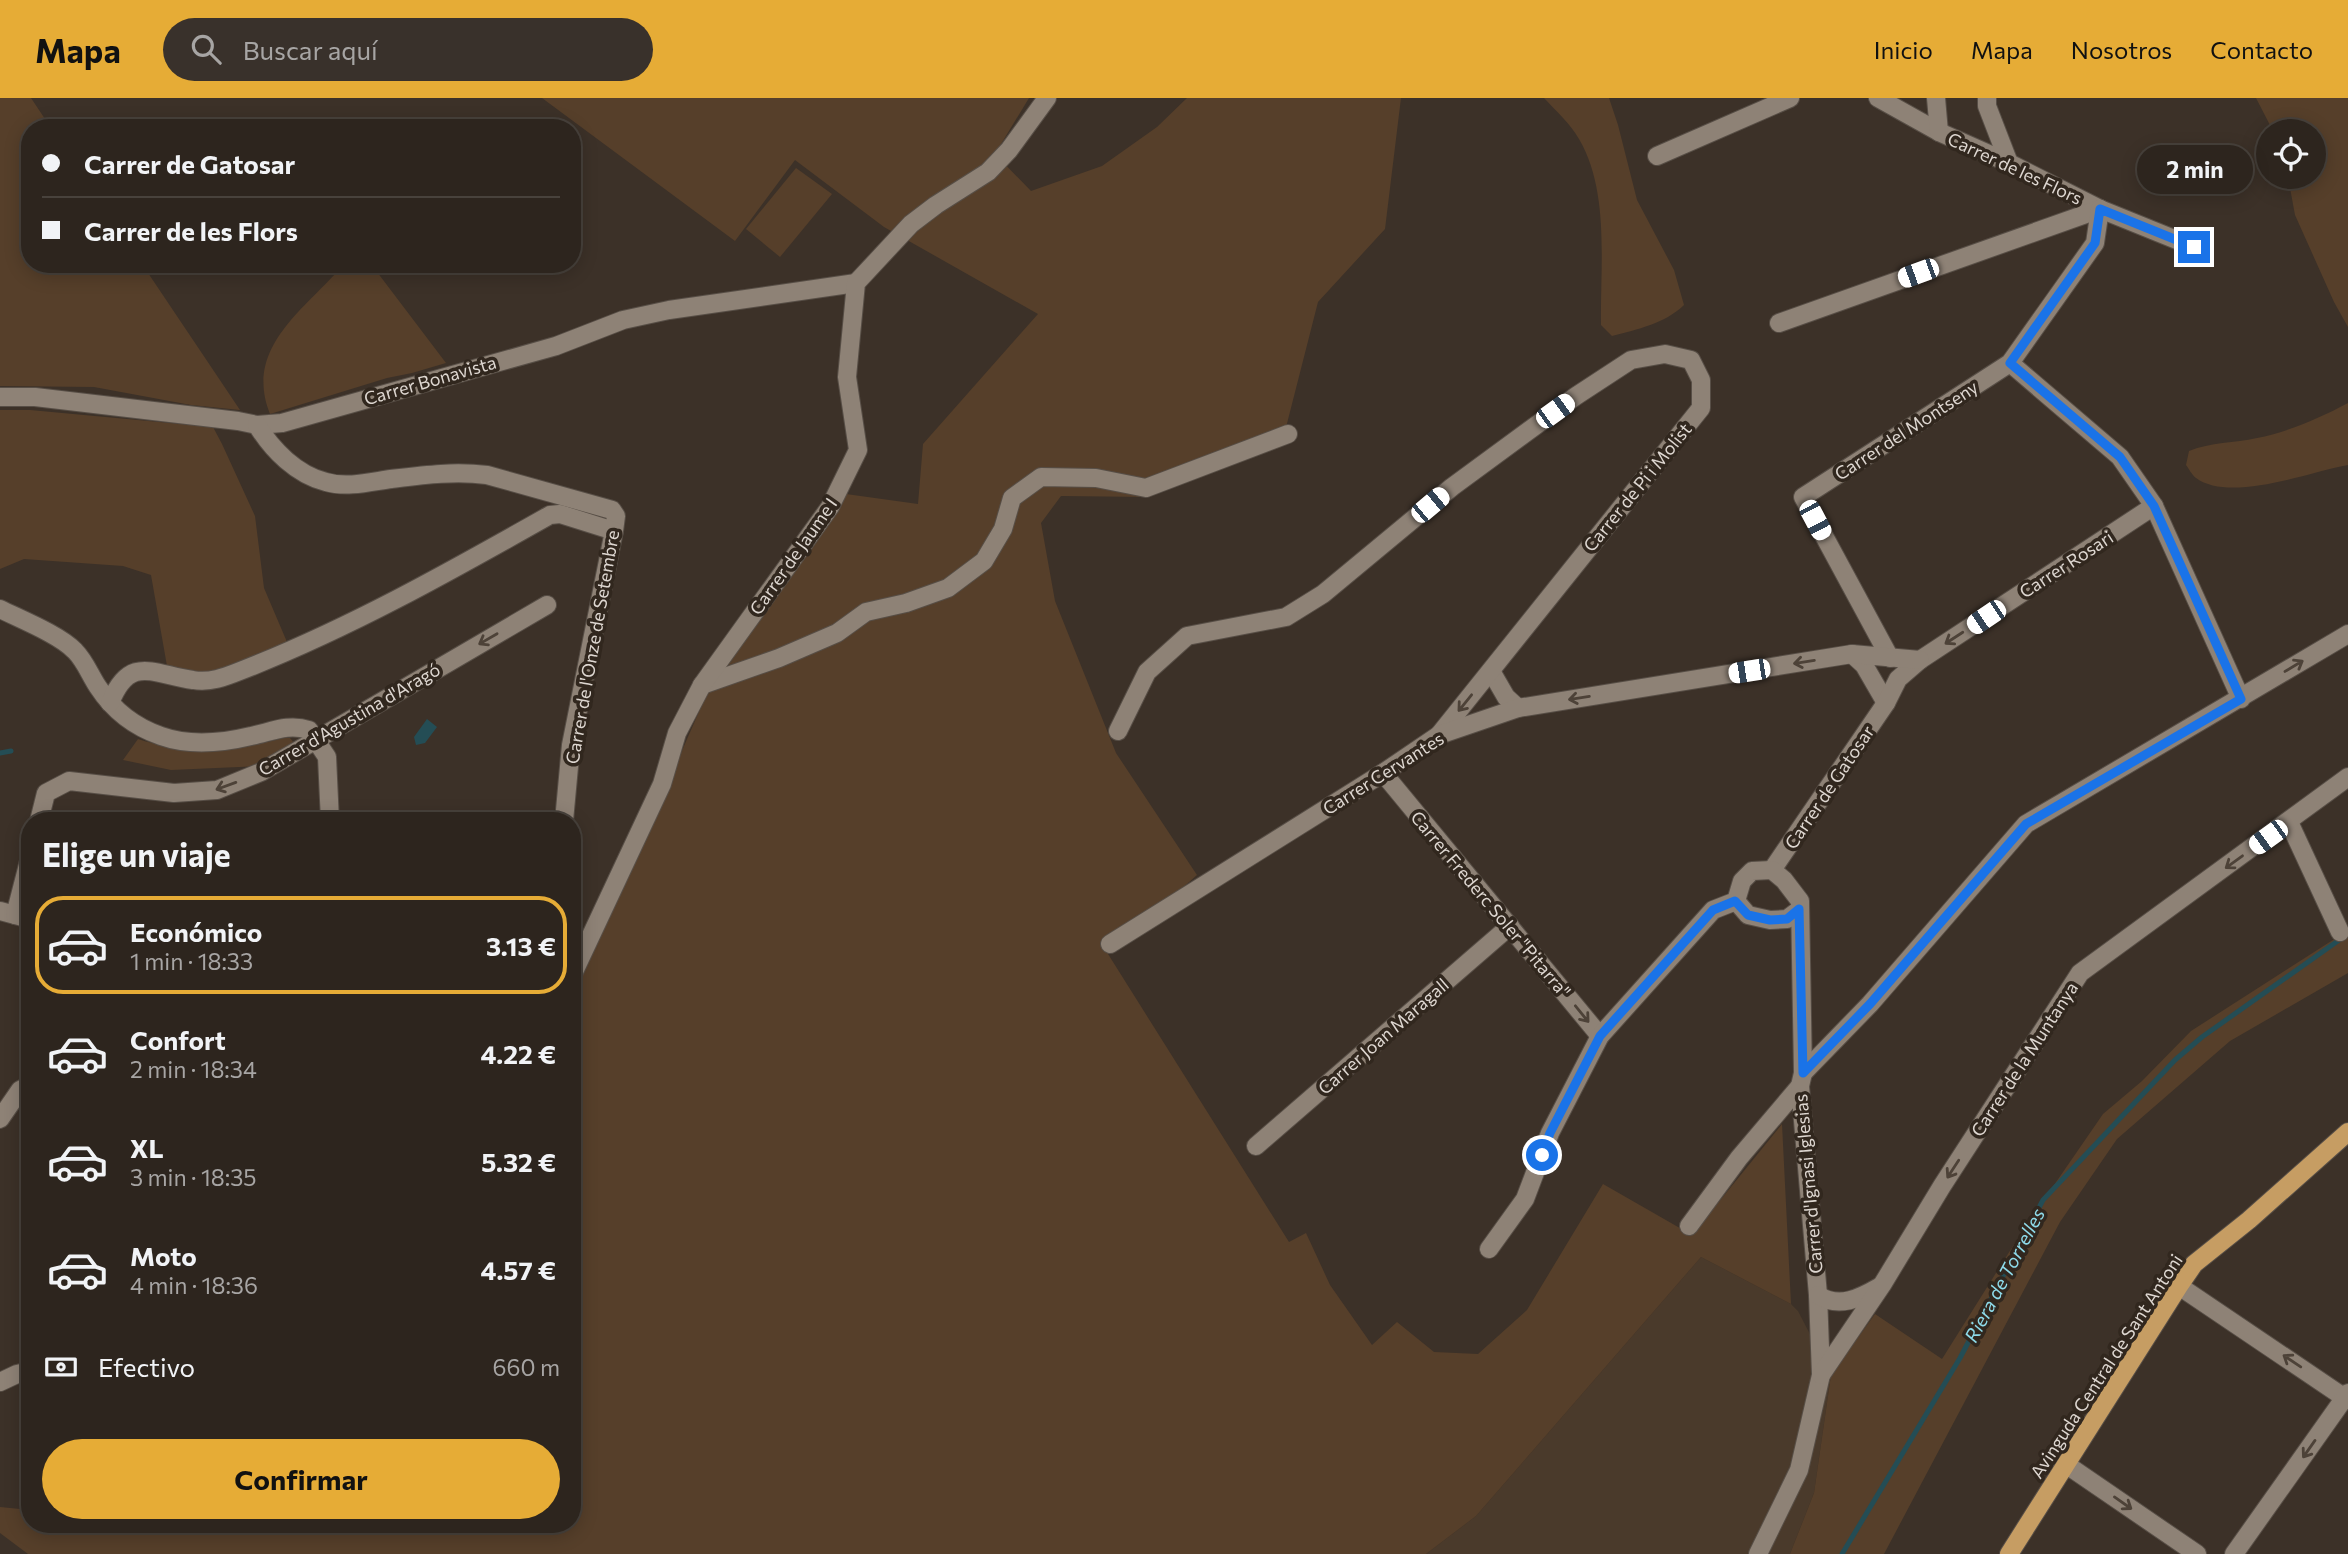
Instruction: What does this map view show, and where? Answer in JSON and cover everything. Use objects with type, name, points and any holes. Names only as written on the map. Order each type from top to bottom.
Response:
[{"type":"main road","name":"Avinguda Central de Sant Antoni","points":[[2009,1554],[2194,1264],[2249,1220],[2348,1132]]},
{"type":"street","points":[[856,284],[911,224],[988,172],[1047,98]]},
{"type":"street","points":[[1657,156],[1790,98]]},
{"type":"street","name":"Carrer de les Flors","points":[[1878,98],[1940,132],[2100,209],[2194,247]]},
{"type":"street","points":[[1936,98],[1940,132]]},
{"type":"street","points":[[1987,98],[1987,106],[2009,163]]},
{"type":"street","points":[[1779,323],[2100,209]]},
{"type":"street","name":"Carrer del Montseny","points":[[1890,658],[1803,497],[2010,363],[2095,243],[2100,209]]},
{"type":"street","name":"Carrer Bonavista","points":[[0,397],[35,397],[257,425],[282,423],[556,346],[635,317],[856,284]]},
{"type":"street","name":"Carrer de Jaume I","points":[[581,957],[662,784],[677,733],[702,685],[830,507],[858,450],[847,377],[856,284]]},
{"type":"street","name":"Carrer de Pi i Molist","points":[[1118,731],[1147,672],[1186,636],[1286,617],[1323,594],[1451,487],[1576,396],[1631,360],[1665,354],[1691,360],[1702,380],[1701,408],[1439,735]]},
{"type":"street","points":[[2010,363],[2120,457],[2154,506],[2241,699]]},
{"type":"street","points":[[257,425],[267,440],[295,466],[310,477],[327,482],[345,485],[444,472],[487,475],[607,508],[615,523]]},
{"type":"street","points":[[702,685],[779,658],[836,633],[866,612],[906,604],[948,588],[984,561],[1003,529],[1012,498],[1041,477],[1096,478],[1146,488],[1289,434]]},
{"type":"street","name":"Carrer Rosari","points":[[1886,703],[1898,679],[1920,660],[2154,506]]},
{"type":"street","points":[[110,703],[124,678],[142,669],[192,680],[209,680],[275,657],[381,609],[550,515],[560,514],[615,523]]},
{"type":"street","name":"Carrer de l'Onze de Setembre","points":[[565,812],[571,745],[615,523]]},
{"type":"street","name":"Carrer d'Agustina d'Aragó","points":[[41,812],[46,793],[69,781],[174,793],[217,790],[261,772],[547,605]]},
{"type":"street","points":[[0,609],[67,644],[77,652],[110,703],[137,725],[169,738],[201,742],[230,740],[295,726],[309,730],[329,764],[330,812]]},
{"type":"street","points":[[1689,1226],[1801,1080],[2026,824],[2348,634]]},
{"type":"street","points":[[1853,654],[1864,665],[1886,703]]},
{"type":"street","name":"Carrer Cervantes","points":[[1110,944],[1439,735],[1518,708],[1853,654],[1920,660]]},
{"type":"street","points":[[1491,671],[1506,697],[1518,708]]},
{"type":"street","name":"Carrer de Gatosar","points":[[1772,870],[1886,703]]},
{"type":"street","name":"Carrer Frederc Soler \"Pitarra\"","points":[[1383,773],[1600,1036]]},
{"type":"street","name":"Carrer de la Muntanya","points":[[1821,1375],[1882,1285],[1942,1186],[2080,974],[2348,777]]},
{"type":"street","points":[[2289,822],[2340,932]]},
{"type":"street","points":[[1489,1249],[1525,1199],[1550,1133],[1600,1036],[1713,910],[1735,901],[1742,881],[1752,872],[1772,870],[1784,880],[1800,901],[1799,909],[1787,919],[1770,920],[1748,915],[1735,901]]},
{"type":"street","points":[[15,915],[21,892]]},
{"type":"street","name":"Carrer d'Ignasi Iglesias","points":[[1799,909],[1801,1080],[1818,1294],[1821,1375]]},
{"type":"street","name":"Carrer Joan Maragall","points":[[1256,1146],[1510,926]]},
{"type":"street","points":[[0,1119],[21,1089]]},
{"type":"street","points":[[1818,1294],[1827,1300],[1855,1300],[1882,1285]]},
{"type":"street","points":[[2179,1286],[2347,1397],[2234,1554]]},
{"type":"street","points":[[0,1382],[21,1373]]},
{"type":"street","points":[[1758,1554],[1798,1470],[1821,1375]]},
{"type":"street","points":[[2067,1465],[2197,1554]]},
{"type":"shaded area","points":[[0,98],[31,98],[45,119],[21,119],[21,273],[148,273],[240,410],[191,405],[94,387],[0,386]]},
{"type":"shaded area","points":[[542,98],[1029,98],[995,154],[1031,191],[1102,166],[1157,127],[1187,98],[1401,98],[1385,229],[1318,302],[1281,447],[1147,497],[1061,496],[1041,523],[1055,601],[1116,753],[1197,875],[1108,954],[1289,1242],[1306,1233],[1330,1285],[1372,1345],[1397,1322],[1434,1352],[1478,1354],[1527,1310],[1603,1184],[1692,1235],[1782,1124],[1791,1304],[1701,1257],[1476,1516],[1426,1554],[28,1554],[0,1533],[0,1507],[21,1509],[21,1533],[581,1533],[581,973],[607,922],[705,698],[727,658],[846,494],[918,504],[923,444],[1038,314],[884,227],[795,160],[735,241],[581,127],[581,119],[570,119]]},
{"type":"shaded area","points":[[1544,98],[1609,98],[1637,200],[1674,270],[1684,305],[1668,317],[1612,336],[1601,325],[1601,229],[1595,182],[1579,139]]},
{"type":"shaded area","points":[[2256,98],[2348,98],[2348,327],[2295,215],[2290,189],[2326,189],[2326,119],[2267,119]]},
{"type":"shaded area","points":[[796,168],[832,194],[780,257],[746,229]]},
{"type":"shaded area","points":[[336,273],[378,273],[446,363],[270,414],[264,390],[265,369],[272,349],[297,314]]},
{"type":"shaded area","points":[[2348,403],[2348,465],[2270,484],[2229,488],[2211,485],[2196,478],[2186,465],[2189,451],[2280,432]]},
{"type":"shaded area","points":[[0,410],[30,410],[213,427],[255,516],[264,588],[287,642],[207,674],[188,672],[167,666],[151,575],[123,566],[24,559],[0,569]]},
{"type":"shaded area","points":[[290,738],[295,744],[259,766],[171,770],[123,760],[138,739],[172,746],[211,748],[250,745]]},
{"type":"shaded area","points":[[2348,928],[2348,973],[2230,1041],[2117,1139],[2060,1222],[1884,1554],[1790,1554],[1814,1493],[1831,1375],[1875,1314],[1942,1359],[2023,1230],[2103,1114],[2142,1081],[2191,1031]]},
{"type":"shaded area","points":[[1701,1257],[1791,1304],[1798,1311],[1831,1375],[1814,1493],[1790,1554],[1426,1554],[1476,1516]]},
{"type":"water","points":[[427,719],[437,727],[425,743],[416,745],[414,737]]},
{"type":"waterway","points":[[0,753],[11,751]]},
{"type":"waterway","name":"Riera de Torrelles","points":[[1842,1554],[1960,1358],[2043,1200],[2175,1060],[2202,1037],[2342,938]]},
{"type":"route","points":[[1542,1155],[1550,1133],[1600,1036],[1713,910],[1735,901],[1748,915],[1770,920],[1787,919],[1799,909],[1803,1073],[1870,1004],[2026,824],[2241,699],[2154,506],[2120,457],[2010,363],[2095,243],[2100,209],[2194,247]]}]
